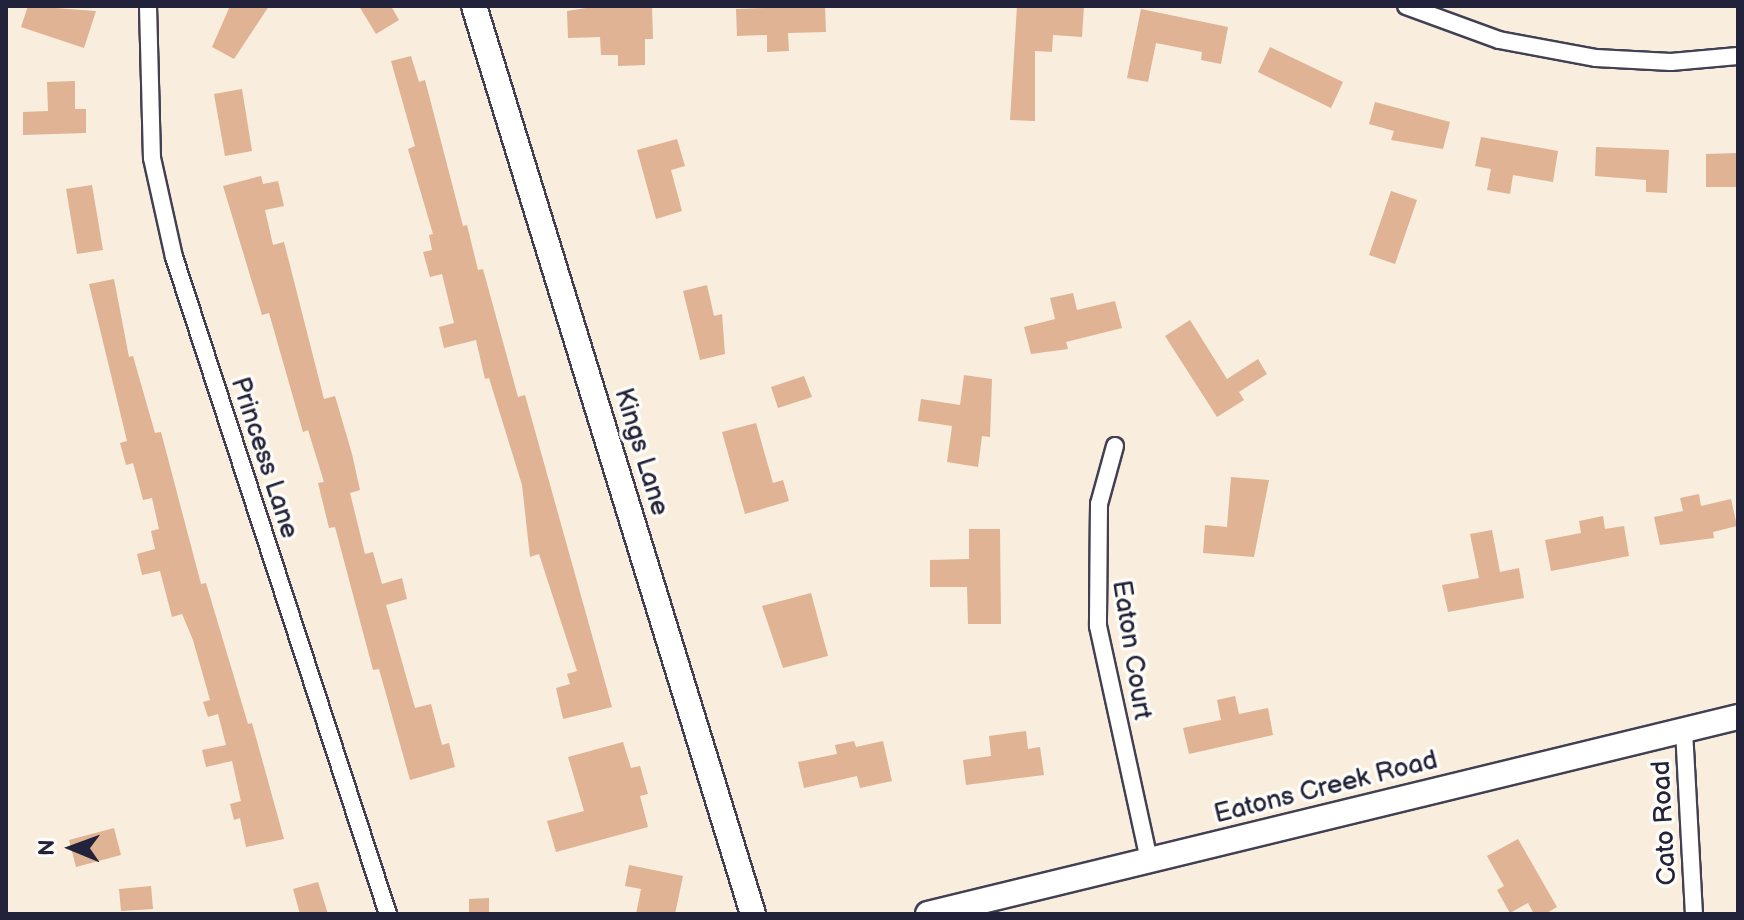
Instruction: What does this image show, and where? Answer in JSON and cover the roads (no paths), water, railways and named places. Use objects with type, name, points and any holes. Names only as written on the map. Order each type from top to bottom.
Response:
[{"type":"street","name":"Princess Lane","points":[[148,6],[152,158],[174,257],[388,914]]},
{"type":"street","name":"Kings Lane","points":[[474,6],[753,914]]},
{"type":"street","points":[[1406,6],[1499,40],[1596,58],[1671,62],[1738,56]]},
{"type":"street","name":"Eaton Court","points":[[1115,446],[1099,504],[1098,626],[1149,860]]},
{"type":"street","name":"Eatons Creek Road","points":[[928,914],[1738,717]]},
{"type":"street","name":"Cato Road","points":[[1684,730],[1694,914]]}]
